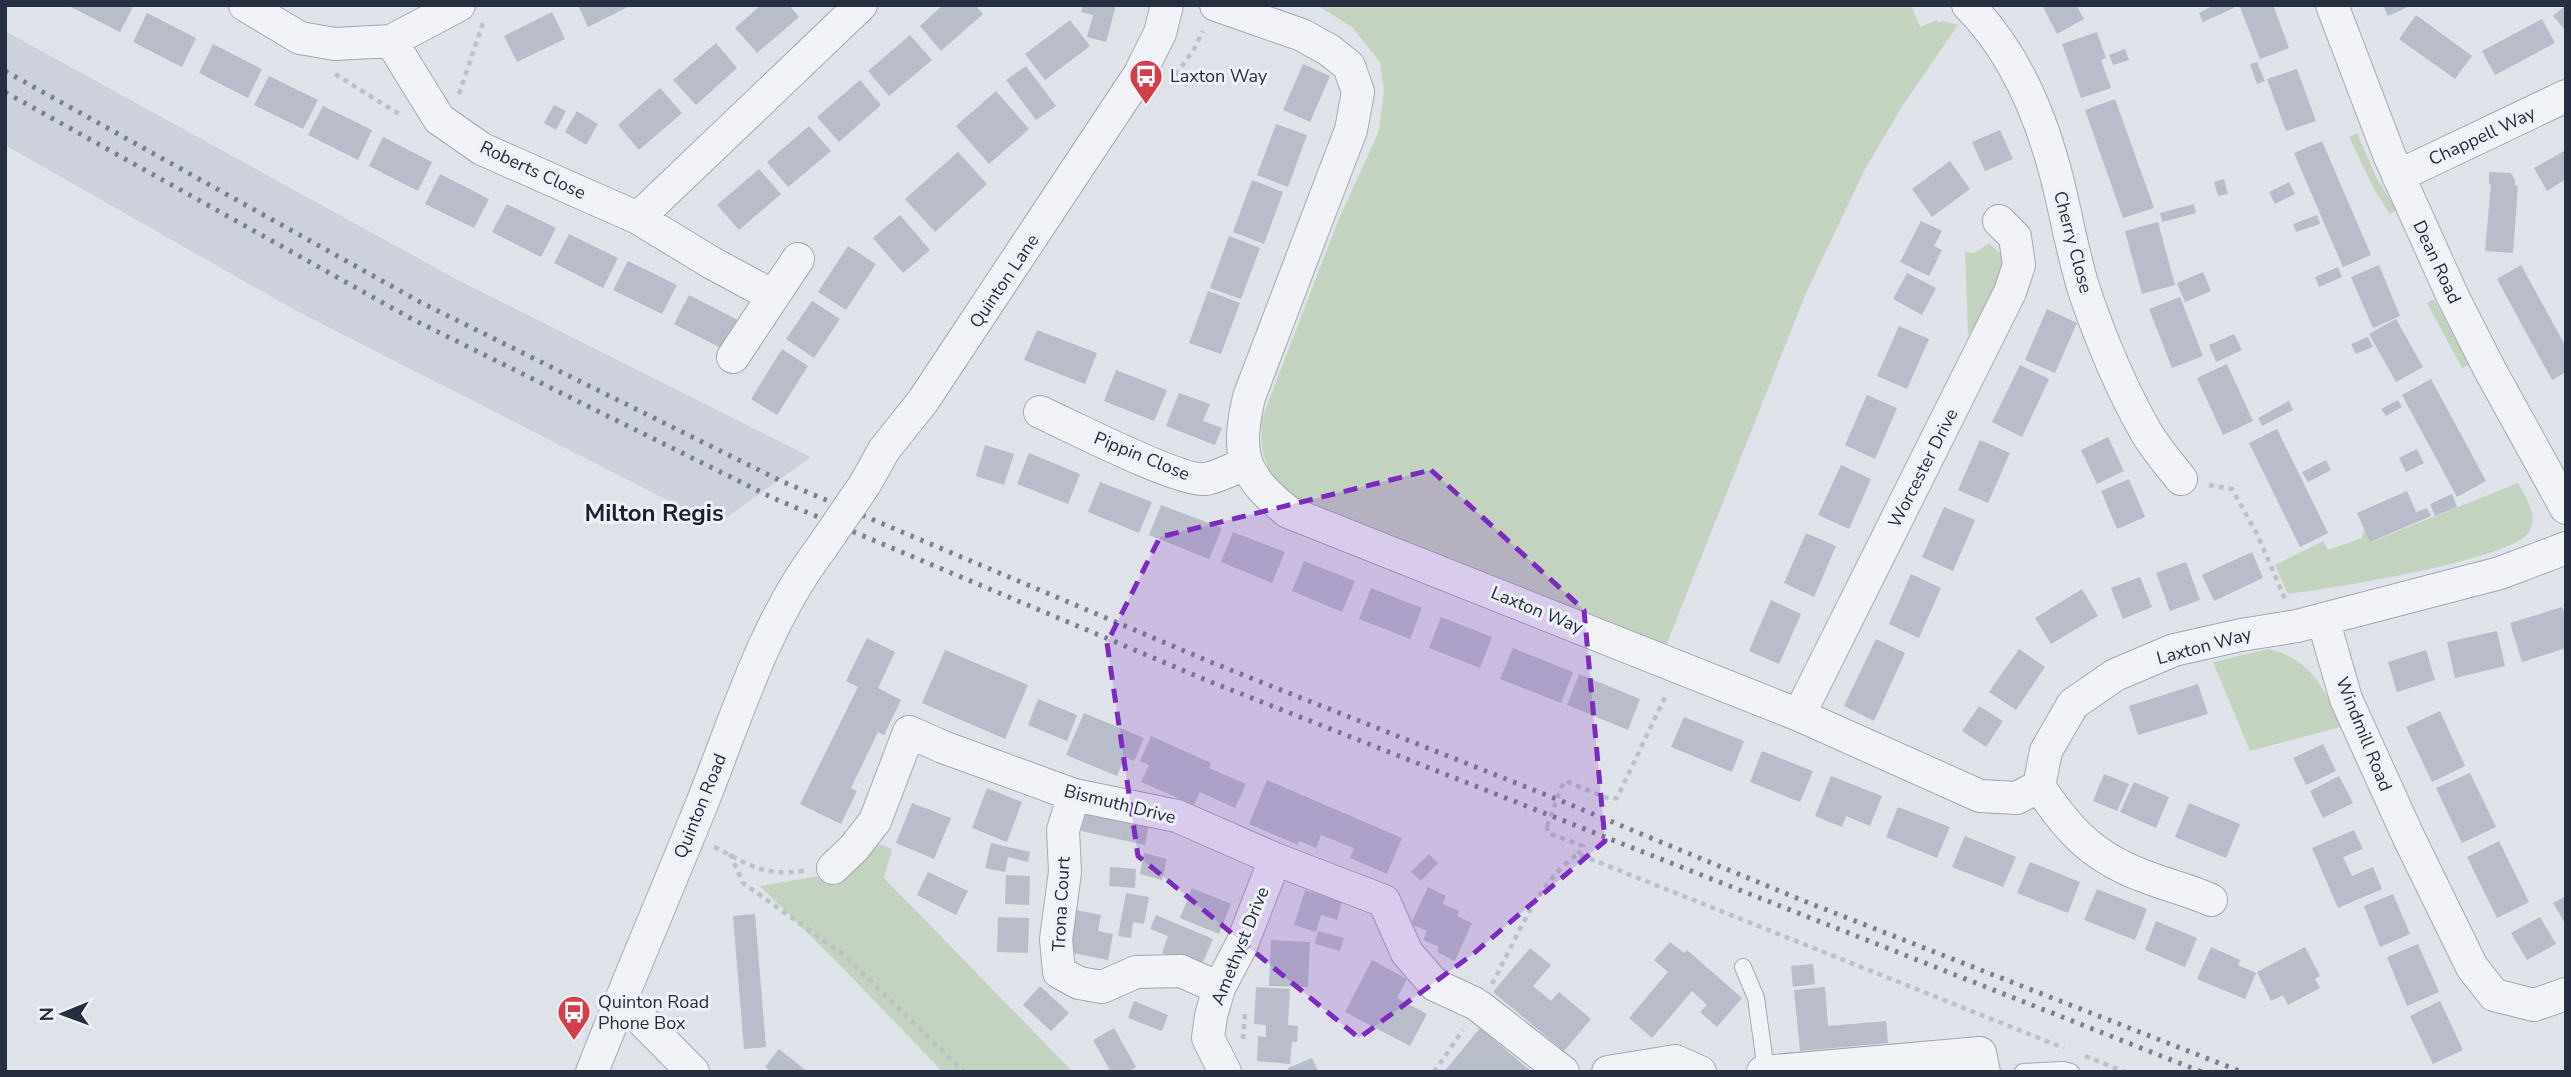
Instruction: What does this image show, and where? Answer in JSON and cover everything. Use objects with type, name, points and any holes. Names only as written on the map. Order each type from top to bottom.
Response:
[{"type":"street","points":[[245,5],[300,38],[335,44],[391,41],[459,5]]},
{"type":"street","points":[[638,218],[861,5]]},
{"type":"street","name":"Quinton Lane","points":[[821,547],[865,484],[884,450],[923,401],[1139,75],[1160,33],[1167,5]]},
{"type":"street","name":"Laxton Way","points":[[1216,5],[1302,35],[1329,50],[1349,66],[1358,92],[1351,130],[1249,397],[1242,441],[1250,475],[1264,493],[1288,512],[1799,715],[1980,796],[2017,798],[2039,786],[2046,751],[2073,705],[2115,675],[2174,650],[2310,622]]},
{"type":"street","name":"Cherry Close","points":[[1968,5],[1987,24],[2002,47],[2034,109],[2054,166],[2086,295],[2131,403],[2147,434],[2180,479]]},
{"type":"street","name":"Dean Road","points":[[2332,5],[2398,176],[2453,297],[2566,508]]},
{"type":"street","name":"Roberts Close","points":[[391,41],[439,119],[482,149],[638,218],[773,296]]},
{"type":"street","name":"Chappell Way","points":[[2398,176],[2566,96]]},
{"type":"street","name":"Worcester Drive","points":[[1799,715],[2011,292],[2019,265],[2015,237],[1999,222]]},
{"type":"street","points":[[733,357],[797,259]]},
{"type":"street","name":"Pippin Close","points":[[1040,411],[1167,470],[1194,479],[1205,479],[1246,463]]},
{"type":"street","name":"Quinton Road","points":[[592,1072],[741,702],[780,614],[821,547]]},
{"type":"street","points":[[2310,622],[2500,573],[2566,548]]},
{"type":"street","name":"Windmill Road","points":[[2310,622],[2409,838],[2472,967],[2494,995],[2534,1004],[2566,994]]},
{"type":"street","name":"Bismuth Drive","points":[[833,868],[854,848],[875,821],[909,732],[1073,795],[1177,817],[1384,901],[1407,953],[1435,985],[1477,1005],[1563,1072]]},
{"type":"street","points":[[2039,786],[2060,818],[2103,857],[2147,878],[2211,900]]},
{"type":"street","name":"Trona Court","points":[[1073,795],[1063,830],[1065,872],[1056,939],[1059,972],[1079,983],[1102,987],[1136,972],[1181,971],[1219,988]]},
{"type":"street","name":"Amethyst Drive","points":[[1225,1072],[1209,1038],[1219,988],[1242,944],[1275,859]]},
{"type":"street","points":[[621,999],[693,1072]]},
{"type":"street","points":[[1765,1072],[1980,1053],[1984,1072]]},
{"type":"street","points":[[1608,1072],[1675,1061],[1700,1072]]},
{"type":"lane","points":[[1743,967],[1756,999],[1765,1072]]},
{"type":"lane","points":[[2023,1072],[2071,1072]]},
{"type":"path","points":[[2180,479],[2232,489],[2310,622]]},
{"type":"path","points":[[1434,1072],[1477,1005],[1543,890],[1563,864],[1578,854],[1583,846],[1548,834],[1547,826],[1565,781],[1609,799],[1617,798],[1680,667]]},
{"type":"path","points":[[690,834],[754,868],[782,873],[833,868]]},
{"type":"path","points":[[730,854],[743,883],[844,955],[964,1072]]},
{"type":"path","points":[[1578,854],[2125,1072]]},
{"type":"highlighted area","points":[[1431,470],[1584,610],[1605,841],[1473,954],[1359,1038],[1138,856],[1107,643],[1160,537]]},
{"type":"shaded area","points":[[5,31],[456,279],[811,457],[716,525],[293,309],[5,145]]},
{"type":"green space","points":[[1317,5],[1911,5],[1920,27],[1938,20],[1936,23],[1942,21],[1958,25],[1903,105],[1865,169],[1806,293],[1666,646],[1296,502],[1271,477],[1262,450],[1261,421],[1338,221],[1379,131],[1384,90],[1380,62],[1352,27]]},
{"type":"green space","points":[[2357,133],[2377,179],[2397,210],[2390,214],[2375,191],[2349,137]]},
{"type":"green space","points":[[1989,243],[2006,259],[1978,338],[1968,334],[1965,252],[1974,253]]},
{"type":"green space","points":[[2434,299],[2469,365],[2462,368],[2427,303]]},
{"type":"green space","points":[[2518,483],[2532,513],[2532,526],[2529,532],[2515,542],[2490,553],[2417,572],[2288,594],[2275,565],[2323,541],[2328,550],[2362,538],[2364,529],[2371,542]]},
{"type":"green space","points":[[2269,649],[2296,660],[2306,668],[2329,700],[2340,727],[2250,751],[2213,662]]},
{"type":"green space","points":[[874,842],[892,849],[884,878],[1073,1072],[943,1072],[760,886],[837,873]]},
{"type":"building","points":[[134,5],[120,32],[71,7]]},
{"type":"building","points":[[578,5],[632,5],[588,27]]},
{"type":"building","points":[[761,5],[789,5],[799,17],[757,53],[735,28]]},
{"type":"building","points":[[943,5],[975,5],[983,14],[941,51],[920,26]]},
{"type":"building","points":[[1083,5],[1116,5],[1106,42],[1087,37],[1093,15],[1081,12]]},
{"type":"building","points":[[2042,5],[2076,5],[2084,19],[2057,34]]},
{"type":"building","points":[[2214,5],[2233,5],[2234,8],[2203,22],[2199,13]]},
{"type":"building","points":[[2273,5],[2289,48],[2260,59],[2240,7]]},
{"type":"building","points":[[2383,5],[2412,5],[2388,16]]},
{"type":"building","points":[[2566,5],[2566,31],[2553,16]]},
{"type":"building","points":[[552,12],[565,39],[517,62],[504,36]]},
{"type":"building","points":[[147,13],[196,38],[182,67],[133,42]]},
{"type":"building","points":[[2416,15],[2472,56],[2455,79],[2399,39]]},
{"type":"building","points":[[2542,19],[2555,43],[2495,75],[2482,51]]},
{"type":"building","points":[[1070,20],[1090,46],[1045,80],[1025,54]]},
{"type":"building","points":[[2097,32],[2106,58],[2101,60],[2111,88],[2081,98],[2062,44]]},
{"type":"building","points":[[910,35],[932,60],[889,96],[868,71]]},
{"type":"building","points":[[716,43],[737,68],[696,105],[673,80]]},
{"type":"building","points":[[213,44],[262,69],[248,98],[199,73]]},
{"type":"building","points":[[2125,49],[2129,60],[2113,65],[2109,55]]},
{"type":"building","points":[[2257,62],[2265,81],[2257,84],[2250,64]]},
{"type":"building","points":[[1303,64],[1330,76],[1310,122],[1283,110]]},
{"type":"building","points":[[1026,66],[1056,106],[1036,120],[1006,80]]},
{"type":"building","points":[[2297,69],[2316,121],[2286,131],[2267,79]]},
{"type":"building","points":[[269,76],[318,100],[303,129],[254,105]]},
{"type":"building","points":[[860,80],[881,105],[839,142],[817,117]]},
{"type":"building","points":[[660,88],[682,113],[639,150],[618,125]]},
{"type":"building","points":[[996,91],[1029,129],[989,164],[956,126]]},
{"type":"building","points":[[2115,99],[2154,208],[2123,218],[2085,110]]},
{"type":"building","points":[[554,105],[566,111],[556,130],[544,123]]},
{"type":"building","points":[[323,106],[372,130],[358,160],[308,135]]},
{"type":"building","points":[[577,111],[598,124],[586,145],[565,132]]},
{"type":"building","points":[[1276,124],[1307,135],[1288,187],[1257,175]]},
{"type":"building","points":[[809,126],[831,151],[788,187],[767,162]]},
{"type":"building","points":[[2000,130],[2013,159],[1985,171],[1972,142]]},
{"type":"building","points":[[383,137],[432,162],[418,191],[369,166]]},
{"type":"building","points":[[2322,141],[2371,255],[2343,267],[2294,153]]},
{"type":"building","points":[[2566,150],[2566,179],[2547,191],[2534,168]]},
{"type":"building","points":[[958,152],[987,184],[935,232],[905,199]]},
{"type":"building","points":[[1950,161],[1970,189],[1932,217],[1912,189]]},
{"type":"building","points":[[759,169],[781,194],[739,230],[717,205]]},
{"type":"building","points":[[2489,172],[2511,173],[2515,185],[2518,186],[2513,253],[2485,251],[2491,184]]},
{"type":"building","points":[[440,174],[489,199],[474,228],[425,204]]},
{"type":"building","points":[[2224,179],[2228,194],[2218,196],[2214,182]]},
{"type":"building","points":[[1252,180],[1283,192],[1264,244],[1233,232]]},
{"type":"building","points":[[2289,182],[2295,194],[2275,204],[2269,192]]},
{"type":"building","points":[[507,204],[556,228],[541,257],[492,232]]},
{"type":"building","points":[[2194,204],[2196,213],[2162,222],[2160,213]]},
{"type":"building","points":[[900,215],[930,250],[903,273],[873,238]]},
{"type":"building","points":[[2317,215],[2320,224],[2296,232],[2293,224]]},
{"type":"building","points":[[1921,221],[1942,231],[1934,246],[1942,250],[1929,276],[1900,262]]},
{"type":"building","points":[[2158,222],[2175,285],[2142,294],[2125,231]]},
{"type":"building","points":[[569,234],[618,258],[603,288],[554,263]]},
{"type":"building","points":[[1229,236],[1260,248],[1241,299],[1210,288]]},
{"type":"building","points":[[848,246],[876,264],[846,310],[818,292]]},
{"type":"building","points":[[628,261],[677,285],[662,314],[613,290]]},
{"type":"building","points":[[2379,265],[2400,316],[2373,328],[2351,277]]},
{"type":"building","points":[[2521,265],[2566,347],[2566,372],[2552,380],[2497,279]]},
{"type":"building","points":[[2338,267],[2342,277],[2319,287],[2315,277]]},
{"type":"building","points":[[2203,272],[2211,291],[2185,302],[2177,283]]},
{"type":"building","points":[[1907,273],[1936,288],[1922,315],[1893,299]]},
{"type":"building","points":[[1208,291],[1240,303],[1221,354],[1189,343]]},
{"type":"building","points":[[689,295],[738,320],[723,349],[674,324]]},
{"type":"building","points":[[2180,297],[2203,356],[2172,368],[2149,309]]},
{"type":"building","points":[[812,301],[840,319],[814,358],[786,339]]},
{"type":"building","points":[[2047,309],[2077,323],[2055,373],[2025,360]]},
{"type":"building","points":[[2396,319],[2423,367],[2396,382],[2369,334]]},
{"type":"building","points":[[1899,326],[1929,339],[1907,389],[1877,376]]},
{"type":"building","points":[[1037,330],[1097,353],[1085,384],[1024,360]]},
{"type":"building","points":[[2234,334],[2242,350],[2216,362],[2209,345]]},
{"type":"building","points":[[2368,337],[2373,347],[2356,354],[2351,344]]},
{"type":"building","points":[[782,349],[808,366],[777,415],[751,399]]},
{"type":"building","points":[[2227,364],[2253,421],[2223,435],[2197,378]]},
{"type":"building","points":[[2020,365],[2049,379],[2022,437],[1992,422]]},
{"type":"building","points":[[1116,370],[1167,390],[1154,421],[1104,401]]},
{"type":"building","points":[[2431,379],[2486,481],[2457,497],[2402,395]]},
{"type":"building","points":[[1179,393],[1210,404],[1203,421],[1222,428],[1215,445],[1166,426]]},
{"type":"building","points":[[1867,395],[1897,408],[1875,459],[1845,445]]},
{"type":"building","points":[[2398,400],[2402,407],[2386,416],[2381,409]]},
{"type":"building","points":[[2289,401],[2293,410],[2262,426],[2258,418]]},
{"type":"building","points":[[2277,429],[2328,533],[2300,547],[2249,443]]},
{"type":"building","points":[[2108,437],[2124,471],[2097,484],[2081,450]]},
{"type":"building","points":[[1980,440],[2010,453],[1988,503],[1958,490]]},
{"type":"building","points":[[985,445],[1014,454],[1004,485],[976,476]]},
{"type":"building","points":[[2417,449],[2424,463],[2406,472],[2399,458]]},
{"type":"building","points":[[1029,453],[1080,474],[1068,504],[1017,484]]},
{"type":"building","points":[[2326,460],[2331,470],[2308,482],[2302,472]]},
{"type":"building","points":[[1841,465],[1871,479],[1849,529],[1818,515]]},
{"type":"building","points":[[2129,479],[2145,517],[2117,529],[2101,491]]},
{"type":"building","points":[[1100,482],[1152,502],[1139,533],[1088,512]]},
{"type":"building","points":[[2407,491],[2416,512],[2427,508],[2431,516],[2370,542],[2357,513]]},
{"type":"building","points":[[2452,494],[2457,507],[2435,516],[2430,504]]},
{"type":"building","points":[[1161,505],[1222,528],[1209,559],[1149,535]]},
{"type":"building","points":[[1944,507],[1975,520],[1953,571],[1922,557]]},
{"type":"building","points":[[1233,532],[1285,552],[1272,583],[1221,562]]},
{"type":"building","points":[[1806,533],[1836,546],[1814,597],[1784,583]]},
{"type":"building","points":[[2252,552],[2263,578],[2214,601],[2202,575]]},
{"type":"building","points":[[1304,561],[1355,581],[1342,612],[1292,591]]},
{"type":"building","points":[[2186,562],[2200,600],[2170,611],[2156,573]]},
{"type":"building","points":[[1911,574],[1941,588],[1919,638],[1889,624]]},
{"type":"building","points":[[2140,577],[2152,607],[2123,619],[2111,588]]},
{"type":"building","points":[[1371,588],[1422,608],[1410,639],[1359,619]]},
{"type":"building","points":[[2082,589],[2098,616],[2051,644],[2035,618]]},
{"type":"building","points":[[1771,600],[1801,614],[1779,664],[1749,651]]},
{"type":"building","points":[[2562,607],[2566,619],[2566,648],[2522,662],[2510,623]]},
{"type":"building","points":[[1441,617],[1492,637],[1480,668],[1429,648]]},
{"type":"building","points":[[2497,631],[2505,666],[2455,678],[2447,642]]},
{"type":"building","points":[[867,638],[895,652],[878,688],[901,700],[884,735],[878,732],[851,788],[857,791],[841,824],[800,804],[858,687],[846,681]]},
{"type":"building","points":[[1876,639],[1905,653],[1874,721],[1844,706]]},
{"type":"building","points":[[1513,648],[1573,672],[1561,703],[1500,679]]},
{"type":"building","points":[[2019,649],[2045,667],[2016,710],[1989,692]]},
{"type":"building","points":[[945,650],[1028,685],[1005,739],[922,703]]},
{"type":"building","points":[[2426,650],[2435,680],[2397,692],[2388,662]]},
{"type":"building","points":[[1579,674],[1640,699],[1628,730],[1567,705]]},
{"type":"building","points":[[2198,684],[2208,714],[2138,735],[2129,706]]},
{"type":"building","points":[[1038,699],[1077,715],[1067,741],[1028,725]]},
{"type":"building","points":[[1979,706],[2003,721],[1986,747],[1962,731]]},
{"type":"building","points":[[2440,711],[2465,766],[2432,782],[2406,727]]},
{"type":"building","points":[[1084,713],[1144,738],[1134,761],[1125,757],[1117,776],[1066,755]]},
{"type":"building","points":[[1684,717],[1744,741],[1732,772],[1671,747]]},
{"type":"building","points":[[1151,736],[1211,763],[1209,768],[1246,784],[1235,808],[1200,792],[1194,805],[1141,782],[1149,765],[1140,761]]},
{"type":"building","points":[[2323,744],[2336,771],[2306,785],[2293,758]]},
{"type":"building","points":[[1762,751],[1813,771],[1800,802],[1750,782]]},
{"type":"building","points":[[2470,773],[2496,827],[2462,843],[2436,788]]},
{"type":"building","points":[[2104,774],[2129,784],[2117,811],[2093,801]]},
{"type":"building","points":[[1831,776],[1882,796],[1870,826],[1846,816],[1842,827],[1815,816]]},
{"type":"building","points":[[2339,776],[2353,803],[2323,818],[2310,791]]},
{"type":"building","points":[[1267,780],[1402,838],[1387,874],[1350,858],[1354,848],[1321,835],[1316,848],[1299,841],[1298,845],[1249,824]]},
{"type":"building","points":[[2134,782],[2169,797],[2156,828],[2120,812]]},
{"type":"building","points":[[987,788],[1022,802],[1007,842],[972,828]]},
{"type":"building","points":[[912,803],[951,818],[934,859],[896,843]]},
{"type":"building","points":[[2189,803],[2240,824],[2226,858],[2175,837]]},
{"type":"building","points":[[1898,807],[1950,827],[1937,858],[1886,837]]},
{"type":"building","points":[[1086,809],[1149,823],[1145,845],[1081,831]]},
{"type":"building","points":[[2354,830],[2363,849],[2343,857],[2352,876],[2373,867],[2382,889],[2338,908],[2312,848]]},
{"type":"building","points":[[1965,836],[2016,857],[2003,887],[1952,867]]},
{"type":"building","points":[[2499,841],[2529,902],[2497,918],[2467,857]]},
{"type":"building","points":[[991,843],[1030,852],[1028,862],[1008,857],[1005,872],[985,868]]},
{"type":"building","points":[[1144,853],[1167,859],[1162,880],[1140,874]]},
{"type":"building","points":[[1429,854],[1438,863],[1421,881],[1411,872]]},
{"type":"building","points":[[2030,862],[2080,882],[2068,913],[2017,893]]},
{"type":"building","points":[[1110,867],[1136,869],[1135,888],[1109,886]]},
{"type":"building","points":[[928,872],[968,891],[956,915],[917,895]]},
{"type":"building","points":[[1006,875],[1030,876],[1029,905],[1005,904]]},
{"type":"building","points":[[1428,887],[1446,896],[1443,904],[1459,911],[1457,916],[1472,923],[1455,961],[1437,952],[1439,947],[1423,940],[1427,931],[1411,924]]},
{"type":"building","points":[[1192,888],[1231,904],[1219,934],[1180,918]]},
{"type":"building","points":[[2097,889],[2147,909],[2135,940],[2084,920]]},
{"type":"building","points":[[1305,890],[1342,902],[1337,920],[1321,915],[1316,932],[1294,925]]},
{"type":"building","points":[[1126,893],[1149,897],[1144,924],[1133,922],[1131,938],[1118,936]]},
{"type":"building","points":[[2393,894],[2410,934],[2380,947],[2364,906]]},
{"type":"building","points":[[2566,896],[2566,925],[2553,903]]},
{"type":"building","points":[[1076,910],[1101,915],[1098,931],[1113,934],[1108,960],[1068,952]]},
{"type":"building","points":[[755,914],[766,1047],[744,1049],[733,916]]},
{"type":"building","points":[[1156,915],[1213,939],[1200,969],[1162,953],[1168,936],[1150,929]]},
{"type":"building","points":[[998,917],[1029,918],[1028,953],[997,952]]},
{"type":"building","points":[[2540,917],[2556,944],[2527,960],[2511,933]]},
{"type":"building","points":[[2156,921],[2197,938],[2185,967],[2145,950]]},
{"type":"building","points":[[1318,931],[1344,938],[1340,951],[1315,944]]},
{"type":"building","points":[[1271,940],[1310,942],[1308,987],[1269,986]]},
{"type":"building","points":[[1670,942],[1684,953],[1687,950],[1742,998],[1717,1027],[1700,1012],[1707,1005],[1692,991],[1652,1038],[1629,1018],[1668,972],[1654,960]]},
{"type":"building","points":[[2418,944],[2439,992],[2407,1006],[2387,957]]},
{"type":"building","points":[[2211,947],[2240,960],[2238,965],[2256,973],[2245,999],[2197,979]]},
{"type":"building","points":[[2305,947],[2320,976],[2315,979],[2320,988],[2288,1005],[2283,995],[2271,1001],[2257,972]]},
{"type":"building","points":[[1530,948],[1551,965],[1533,986],[1551,1001],[1559,992],[1591,1019],[1564,1051],[1493,992]]},
{"type":"building","points":[[1372,960],[1407,979],[1397,998],[1427,1014],[1410,1046],[1345,1012]]},
{"type":"building","points":[[1813,964],[1815,984],[1793,987],[1791,966]]},
{"type":"building","points":[[1040,986],[1069,1013],[1051,1031],[1023,1005]]},
{"type":"building","points":[[1256,987],[1290,989],[1288,1025],[1298,1026],[1297,1042],[1292,1042],[1290,1064],[1257,1061],[1258,1036],[1266,1037],[1266,1025],[1254,1024]]},
{"type":"building","points":[[1825,987],[1828,1026],[1886,1021],[1888,1043],[1800,1051],[1794,990]]},
{"type":"building","points":[[1134,1001],[1168,1015],[1162,1031],[1128,1018]]},
{"type":"building","points":[[2440,1001],[2463,1050],[2433,1064],[2410,1016]]},
{"type":"building","points":[[1114,1028],[1136,1067],[1127,1072],[1111,1072],[1093,1040]]},
{"type":"building","points":[[1480,1028],[1532,1072],[1444,1072]]},
{"type":"building","points":[[779,1049],[808,1072],[772,1072],[765,1067]]},
{"type":"building","points":[[1312,1058],[1318,1071],[1289,1072],[1288,1068]]},
{"type":"railway","points":[[5,71],[420,302],[781,481],[1213,663],[1559,800],[1804,901],[2242,1072]]},
{"type":"railway","points":[[5,92],[412,319],[773,498],[1206,680],[2202,1072]]},
{"type":"place","name":"Laxton Way","points":[[1146,106]]},
{"type":"place","name":"Quinton Road Phone Box","points":[[574,1042]]},
{"type":"district","name":"Milton Regis","points":[[654,513]]}]
